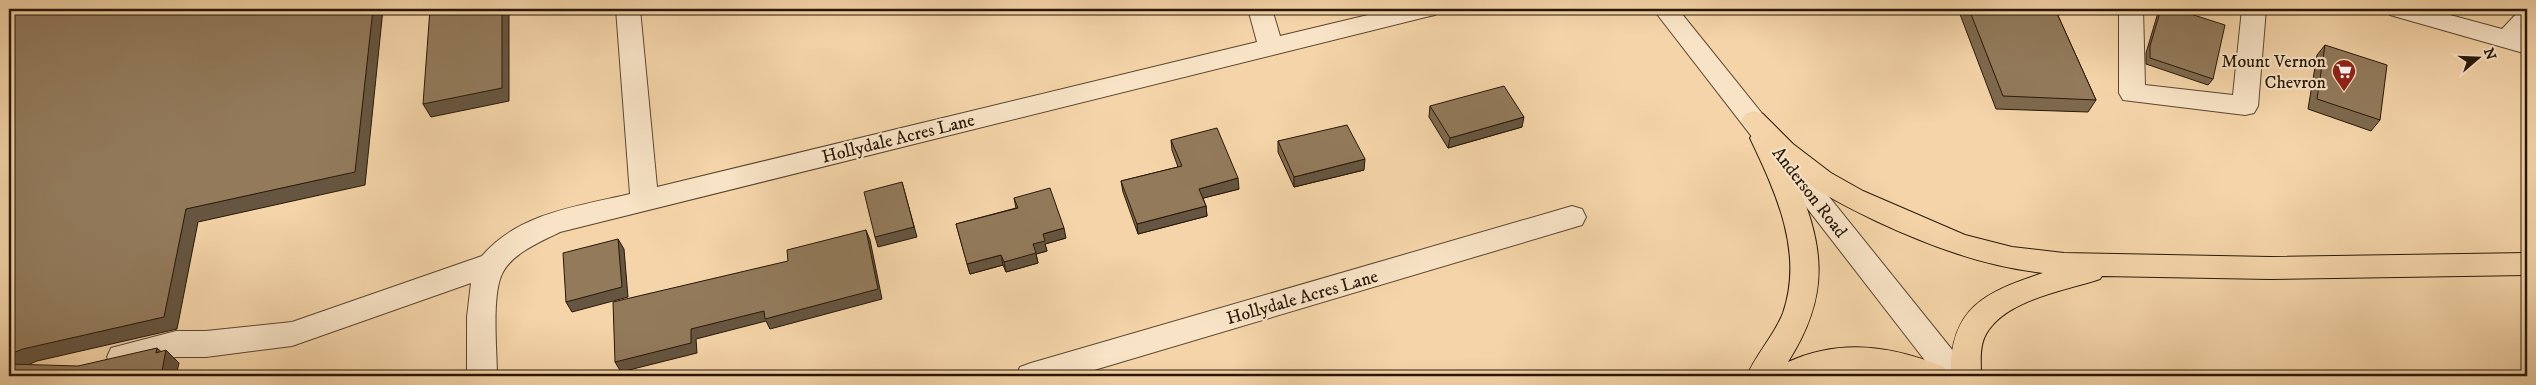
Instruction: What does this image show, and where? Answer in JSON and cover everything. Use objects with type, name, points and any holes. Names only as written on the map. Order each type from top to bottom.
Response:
[{"type":"highway","points":[[1754,121],[1784,151],[1821,180],[1906,224],[1960,245],[2012,258],[2046,262],[2270,268],[2527,264]]},
{"type":"highway","points":[[1754,121],[1788,188],[1800,221],[1805,251],[1804,285],[1792,331],[1762,376]]},
{"type":"highway","points":[[1966,376],[1963,358],[1971,328],[1988,310],[2012,295],[2113,264]]},
{"type":"highway","points":[[1787,376],[1823,363],[1857,358],[1892,362],[1933,376]]},
{"type":"street","points":[[628,9],[644,200]]},
{"type":"street","points":[[1260,9],[1271,47]]},
{"type":"street","name":"Hollydale Acres Lane","points":[[492,264],[524,236],[554,223],[1426,9]]},
{"type":"street","name":"Anderson Road","points":[[1665,9],[1955,376]]},
{"type":"street","points":[[2131,9],[2132,93],[2245,106],[2254,9]]},
{"type":"street","points":[[2399,9],[2517,42],[2527,18]]},
{"type":"street","name":"Hollydale Acres Lane","points":[[1031,376],[1572,217]]},
{"type":"street","points":[[93,363],[176,344],[206,344],[292,334],[492,264]]},
{"type":"street","points":[[482,376],[482,301],[492,264]]},
{"type":"building","points":[[9,9],[373,9],[355,172],[186,209],[164,317],[23,349],[10,354],[9,358]]},
{"type":"building","points":[[430,9],[502,9],[502,88],[423,104]]},
{"type":"building","points":[[1969,9],[2055,9],[2096,100],[2003,96]]},
{"type":"building","points":[[2161,9],[2175,9],[2225,25],[2213,79],[2150,58],[2150,46]]},
{"type":"building","name":"Mount Vernon Chevron","points":[[2325,45],[2387,65],[2380,120],[2317,99]]},
{"type":"building","points":[[1504,86],[1524,117],[1450,138],[1430,106]]},
{"type":"building","points":[[1347,125],[1365,159],[1294,177],[1278,141]]},
{"type":"building","points":[[1217,128],[1238,178],[1199,189],[1206,206],[1137,224],[1121,181],[1182,166],[1171,140]]},
{"type":"building","points":[[902,182],[914,227],[875,237],[864,192]]},
{"type":"building","points":[[1050,188],[1064,228],[1043,234],[1045,241],[1033,244],[1036,253],[1004,262],[1001,255],[967,264],[956,224],[1018,208],[1014,198]]},
{"type":"building","points":[[866,230],[878,289],[765,319],[764,311],[691,329],[691,343],[615,362],[613,302],[788,261],[787,250]]},
{"type":"building","points":[[618,239],[622,287],[566,302],[563,253]]},
{"type":"building","points":[[157,348],[156,353],[166,350],[161,376],[9,376],[9,364],[78,366]]},
{"type":"place","name":"Mount Vernon Chevron","points":[[2344,92]]}]
